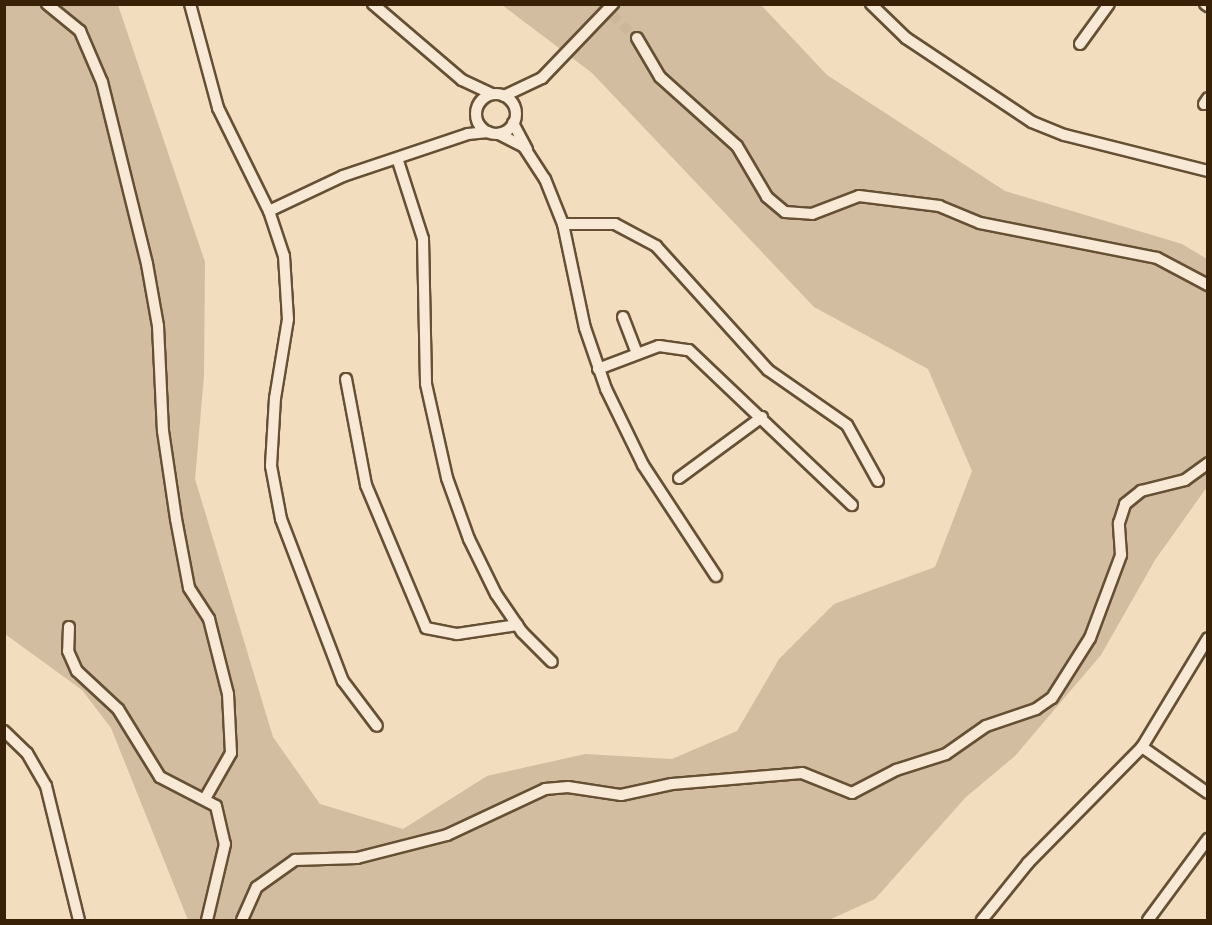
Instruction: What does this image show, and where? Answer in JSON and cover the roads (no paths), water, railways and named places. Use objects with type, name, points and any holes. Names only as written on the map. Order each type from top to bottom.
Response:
[{"type":"street","points":[[47,4],[80,31],[102,82],[130,186],[153,298],[176,519],[189,588],[209,619],[228,694],[231,753],[206,798]]},
{"type":"street","points":[[190,4],[218,108],[269,211],[288,287],[272,443],[277,501],[343,681],[377,726]]},
{"type":"street","points":[[374,4],[462,80],[492,94],[504,96],[533,84]]},
{"type":"street","points":[[613,4],[533,84],[515,109],[513,123],[563,224],[598,369],[643,465],[716,576]]},
{"type":"street","points":[[871,4],[906,38],[1032,122],[1065,135],[1208,171]]},
{"type":"street","points":[[1080,44],[1109,4]]},
{"type":"street","points":[[637,38],[660,77],[736,146],[767,197],[785,212],[812,214],[859,196],[939,206],[980,223],[1157,258],[1208,285]]},
{"type":"street","points":[[462,80],[488,132]]},
{"type":"street","points":[[463,136],[476,112],[492,94]]},
{"type":"street","points":[[504,96],[515,109]]},
{"type":"street","points":[[499,134],[513,123]]},
{"type":"street","points":[[269,211],[343,176],[398,161],[463,136],[488,132],[499,134],[529,152]]},
{"type":"street","points":[[398,161],[423,239],[424,364],[441,458],[473,550],[517,625],[552,662]]},
{"type":"street","points":[[563,224],[615,224],[656,246],[768,370],[846,425],[878,481]]},
{"type":"street","points":[[623,317],[638,353]]},
{"type":"street","points":[[598,369],[638,353],[667,345],[689,350],[852,505]]},
{"type":"street","points":[[346,379],[366,485],[426,628],[457,634],[517,625]]},
{"type":"street","points":[[679,478],[762,417]]},
{"type":"street","points":[[242,921],[257,887],[295,861],[357,858],[447,835],[545,789],[568,787],[621,795],[663,785],[802,773],[837,791],[852,793],[896,770],[946,754],[986,726],[1036,709],[1052,698],[1090,638],[1121,555],[1119,523],[1125,504],[1141,491],[1185,480],[1208,464]]},
{"type":"street","points":[[69,627],[68,651],[77,671],[118,709],[159,777],[184,794],[206,798],[220,815],[225,844],[207,921]]},
{"type":"street","points":[[982,921],[1028,863],[1142,747],[1208,638]]},
{"type":"street","points":[[4,731],[27,753],[46,786],[80,921]]},
{"type":"street","points":[[1142,747],[1208,793]]},
{"type":"street","points":[[1148,921],[1208,839]]},
{"type":"tunnel","points":[[600,4],[637,38]]}]
